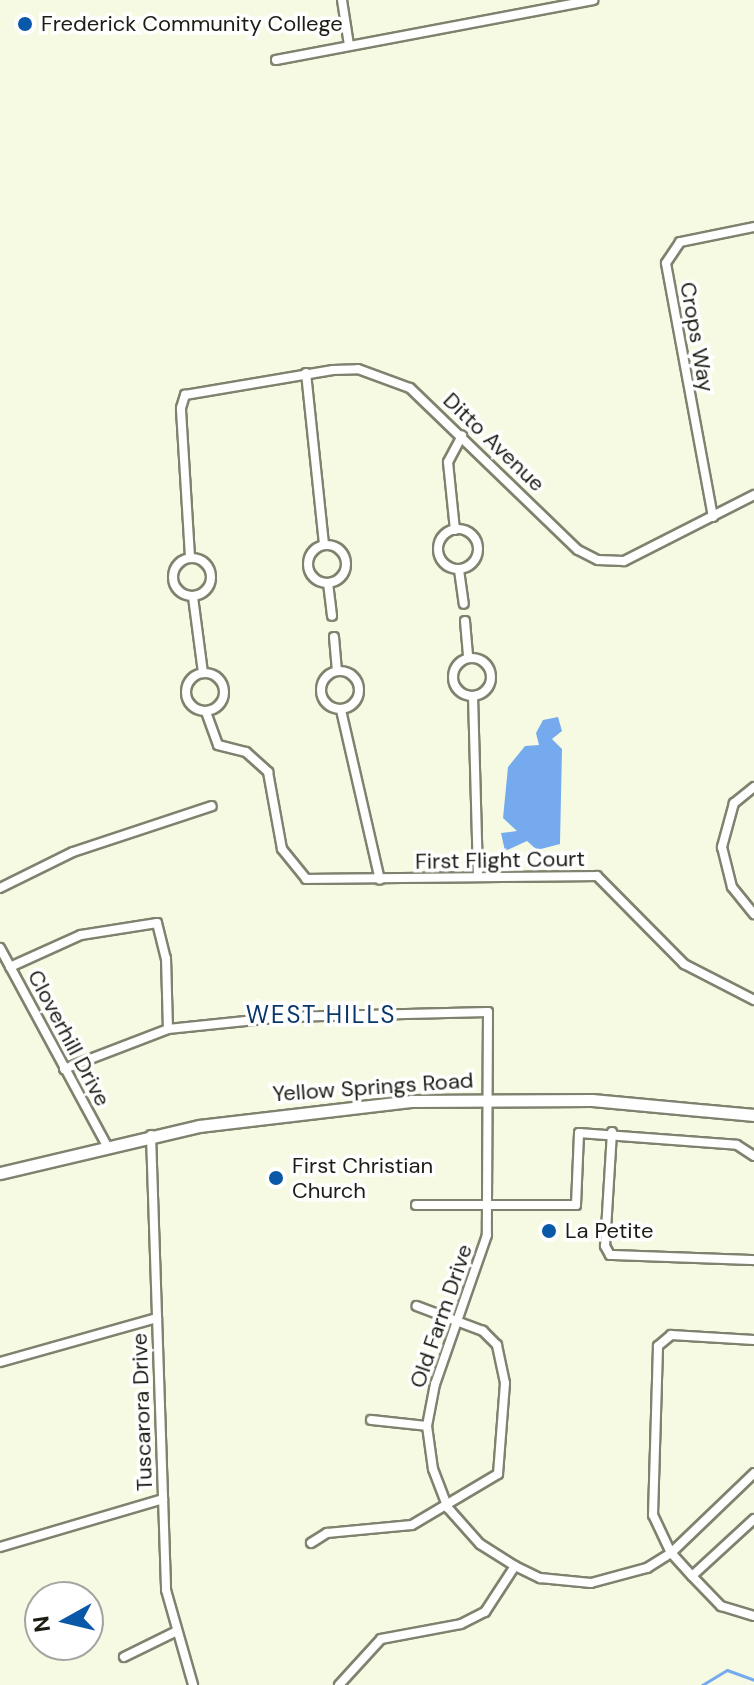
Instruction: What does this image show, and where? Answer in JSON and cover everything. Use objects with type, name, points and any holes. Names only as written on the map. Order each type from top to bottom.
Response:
[{"type":"main road","name":"Yellow Springs Road","points":[[0,1173],[151,1134],[319,1109],[487,1099],[754,1115]]},
{"type":"street","points":[[342,0],[349,45]]},
{"type":"street","points":[[276,60],[593,0]]},
{"type":"street","name":"Crops Way","points":[[713,517],[666,263],[680,242],[754,227]]},
{"type":"street","name":"Ditto Avenue","points":[[190,557],[185,395],[306,373],[358,369],[392,379],[462,436],[578,550],[598,560],[624,561],[754,495]]},
{"type":"street","points":[[306,373],[324,544]]},
{"type":"street","points":[[455,530],[448,462],[462,436]]},
{"type":"street","points":[[455,530],[466,531],[478,548],[476,558],[459,570],[442,561],[438,551],[446,533],[455,530]]},
{"type":"street","points":[[324,544],[338,547],[346,558],[345,572],[328,583],[314,578],[308,565],[312,551],[324,544]]},
{"type":"street","points":[[190,557],[204,562],[211,575],[207,590],[193,597],[179,592],[172,579],[177,564],[190,557]]},
{"type":"street","points":[[459,570],[464,604]]},
{"type":"street","points":[[328,583],[332,616]]},
{"type":"street","points":[[193,597],[203,673]]},
{"type":"street","points":[[465,621],[468,658],[452,679],[473,696],[478,877]]},
{"type":"street","points":[[334,637],[337,670]]},
{"type":"street","points":[[468,658],[483,661],[491,674],[487,688],[473,696]]},
{"type":"street","points":[[337,670],[352,674],[359,688],[355,703],[341,710],[331,708],[320,692],[322,682],[337,670]]},
{"type":"street","points":[[203,673],[217,677],[224,691],[220,705],[206,712],[192,708],[185,694],[189,680],[203,673]]},
{"type":"street","points":[[341,710],[380,880]]},
{"type":"street","name":"First Flight Court","points":[[206,712],[218,745],[263,766],[273,783],[282,849],[297,873],[315,882],[478,877],[604,879],[666,949],[698,974],[754,1000]]},
{"type":"street","points":[[754,787],[734,803],[722,847],[732,887],[754,914]]},
{"type":"street","points":[[0,888],[73,852],[212,806]]},
{"type":"street","points":[[10,967],[81,935],[157,923],[166,958],[168,1029],[64,1069]]},
{"type":"street","name":"Cloverhill Drive","points":[[0,948],[106,1144]]},
{"type":"street","name":"Old Farm Drive","points":[[168,1029],[284,1017],[488,1012],[489,1205],[484,1252],[458,1322],[427,1426],[433,1469],[448,1508],[480,1544],[540,1578],[591,1583],[647,1568],[671,1553],[754,1473]]},
{"type":"street","points":[[416,1205],[576,1205],[579,1133],[612,1132],[737,1145],[754,1156]]},
{"type":"street","points":[[612,1132],[605,1246],[610,1255],[754,1260]]},
{"type":"street","name":"Tuscarora Drive","points":[[151,1134],[166,1590],[175,1632],[193,1685]]},
{"type":"street","points":[[311,1543],[327,1533],[412,1525],[448,1508],[488,1482],[501,1465],[503,1359],[483,1331],[417,1306]]},
{"type":"street","points":[[0,1362],[157,1318]]},
{"type":"street","points":[[754,1340],[671,1335],[658,1346],[653,1515],[671,1553],[721,1606],[754,1616]]},
{"type":"street","points":[[371,1420],[427,1426]]},
{"type":"street","points":[[0,1547],[163,1499]]},
{"type":"street","points":[[692,1576],[754,1519]]},
{"type":"street","points":[[339,1685],[381,1639],[461,1624],[485,1612],[515,1566]]},
{"type":"street","points":[[124,1657],[175,1632]]},
{"type":"water","points":[[558,717],[562,731],[552,739],[562,749],[560,844],[537,850],[527,841],[505,851],[501,833],[517,831],[503,818],[508,767],[525,746],[539,745],[536,733],[543,720]]},
{"type":"waterway","points":[[702,1685],[727,1670],[754,1680]]},
{"type":"place","name":"Frederick Community College","points":[[25,24]]},
{"type":"place","name":"First Christian Church","points":[[276,1178]]},
{"type":"place","name":"La Petite","points":[[549,1231]]},
{"type":"district","name":"WEST HILLS","points":[[321,1015]]}]
